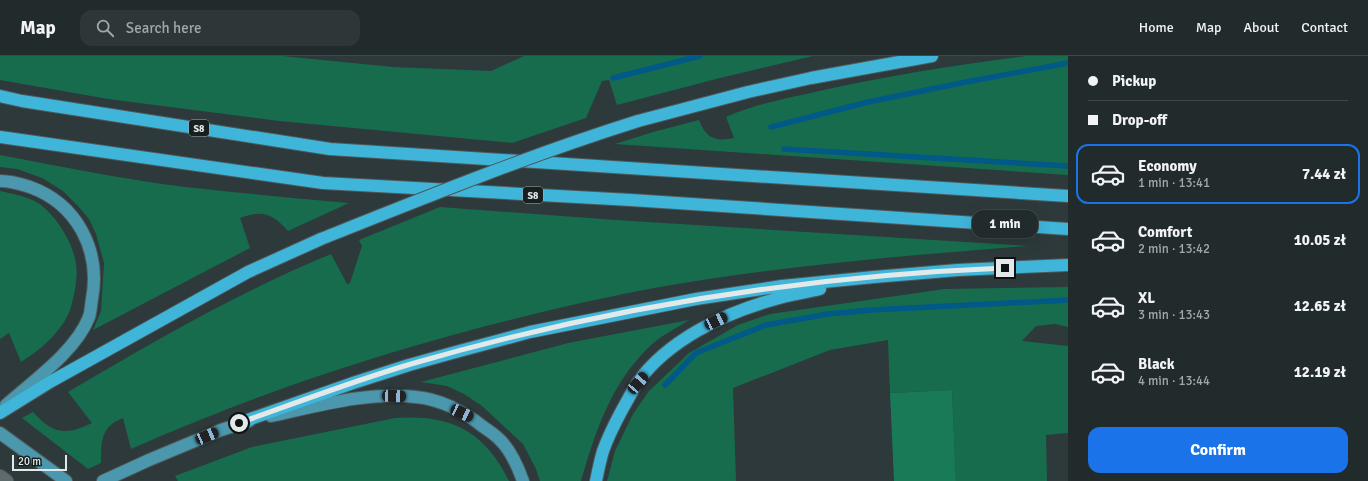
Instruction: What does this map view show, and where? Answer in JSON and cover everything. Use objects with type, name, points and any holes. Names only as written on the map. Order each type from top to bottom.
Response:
[{"type":"highway","points":[[0,412],[50,382],[248,272],[321,239],[482,175],[572,142],[638,121],[748,92],[811,78],[932,56]]},
{"type":"highway","name":"S8","points":[[0,96],[22,101],[330,149],[1068,196]]},
{"type":"highway","name":"S8","points":[[0,137],[323,183],[1068,229]]},
{"type":"highway","points":[[239,423],[409,364],[530,332],[696,299],[782,286],[874,277],[958,270],[1068,265]]},
{"type":"highway","points":[[596,481],[603,452],[626,402],[638,383],[672,348],[702,328],[731,314],[772,300],[874,277]]},
{"type":"main road","points":[[0,181],[24,185],[43,192],[59,203],[72,217],[86,237],[94,264],[95,285],[89,316],[77,338],[68,350],[0,412]]},
{"type":"main road","points":[[103,481],[149,460],[239,423],[360,398],[394,396],[417,397],[442,404],[472,417],[500,440],[518,466],[523,481]]},
{"type":"main road","points":[[0,433],[66,481]]},
{"type":"main road","points":[[0,476],[7,481]]},
{"type":"green space","points":[[0,56],[282,56],[393,67],[491,71],[524,56],[813,56],[720,78],[617,105],[609,80],[602,81],[586,118],[512,143],[279,121],[108,99],[0,80]]},
{"type":"green space","points":[[1026,56],[1068,56],[1068,175],[615,144],[699,120],[708,135],[716,139],[734,138],[726,117],[760,105],[819,91],[896,76]]},
{"type":"green space","points":[[0,155],[162,184],[349,203],[288,231],[277,220],[266,215],[255,214],[240,218],[250,248],[93,330],[101,311],[104,263],[96,234],[89,219],[63,191],[42,178],[17,169],[0,167]]},
{"type":"green space","points":[[0,191],[29,199],[45,208],[63,230],[71,247],[76,264],[77,274],[75,289],[68,315],[48,342],[21,362],[9,333],[0,339]]},
{"type":"green space","points":[[440,207],[616,220],[1029,246],[949,252],[749,273],[653,288],[542,312],[440,338],[306,380],[174,430],[131,449],[123,418],[113,423],[105,432],[102,442],[101,463],[88,469],[22,418],[33,412],[47,425],[60,431],[74,430],[92,423],[68,392],[197,318],[263,284],[331,254],[347,284],[350,283],[362,246],[359,240]]},
{"type":"green space","points":[[1068,287],[1068,327],[1055,324],[1036,326],[1022,341],[1068,346],[1068,433],[1046,435],[1047,481],[956,481],[952,390],[890,393],[888,340],[830,350],[733,388],[736,481],[607,481],[615,451],[633,414],[649,391],[689,353],[738,325],[770,314],[945,289]]},
{"type":"green space","points":[[689,320],[655,341],[625,375],[615,391],[599,426],[581,481],[540,481],[536,469],[523,444],[482,406],[464,394],[447,386],[421,382],[568,343]]},
{"type":"green space","points":[[952,390],[956,481],[894,481],[890,393]]},
{"type":"green space","points":[[415,417],[432,419],[449,423],[463,429],[488,449],[499,463],[509,481],[178,481],[175,476],[252,447],[395,418]]},
{"type":"waterway","points":[[613,78],[700,56]]},
{"type":"waterway","points":[[771,127],[868,102],[1068,63]]},
{"type":"waterway","points":[[784,149],[1068,166]]},
{"type":"waterway","points":[[665,385],[696,353],[766,325],[828,314],[871,310],[1068,300]]},
{"type":"route","points":[[239,423],[409,364],[530,332],[609,316],[696,299],[782,286],[958,270],[1005,268]]}]
